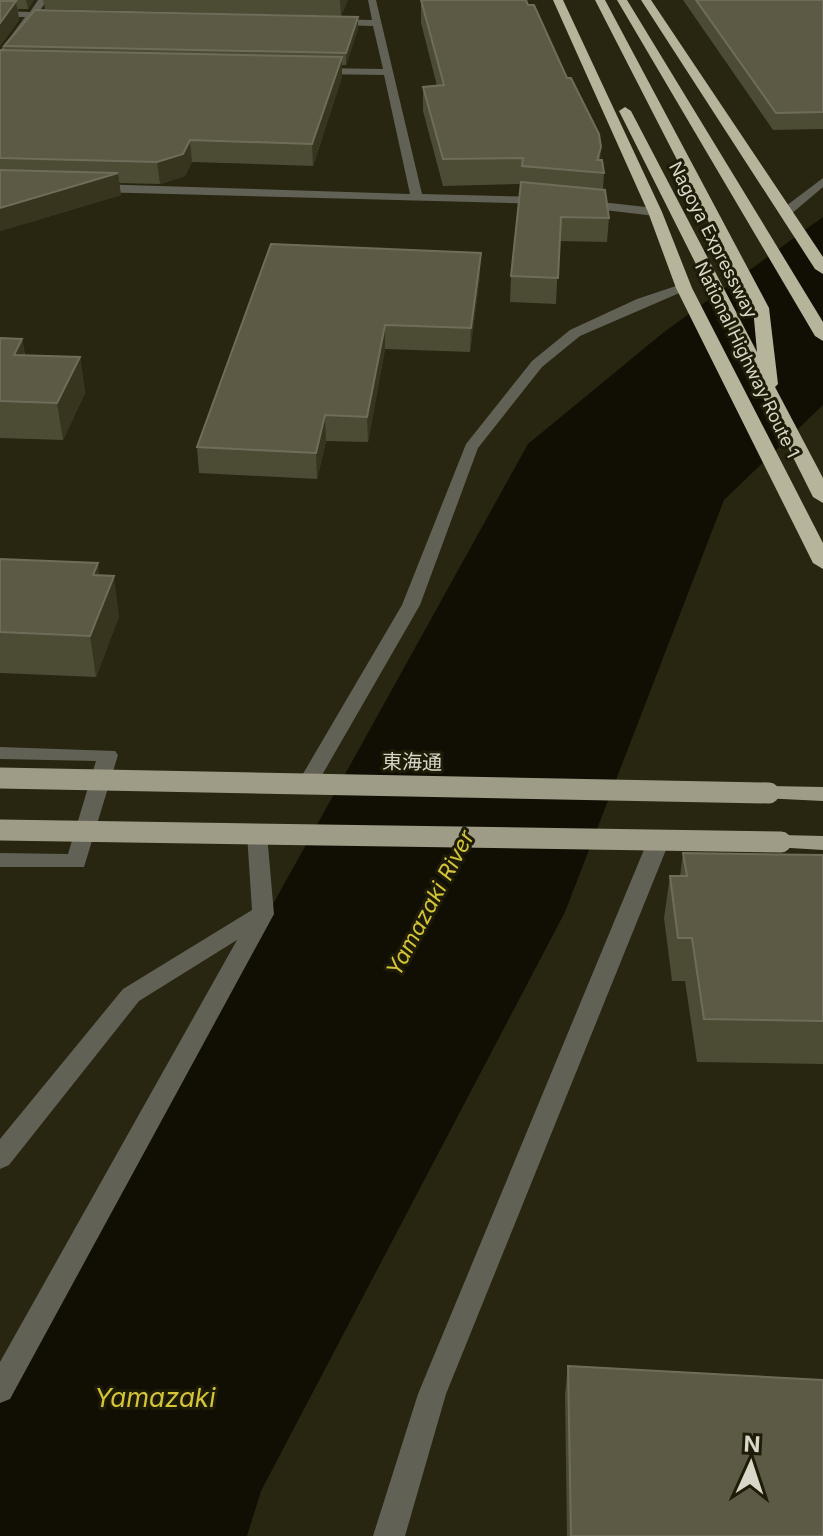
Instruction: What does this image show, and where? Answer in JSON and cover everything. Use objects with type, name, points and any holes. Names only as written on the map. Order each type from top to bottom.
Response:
[{"type":"highway","name":"National Highway Route 1","points":[[558,0],[655,212],[688,295],[823,563]]},
{"type":"highway","name":"Nagoya Expressway","points":[[568,0],[770,399],[823,497]]},
{"type":"highway","points":[[600,0],[761,308],[770,399]]},
{"type":"highway","name":"Nagoya Expressway","points":[[622,0],[823,336]]},
{"type":"highway","points":[[646,0],[823,269]]},
{"type":"main road","name":"東海通","points":[[0,778],[823,794]]},
{"type":"main road","points":[[0,830],[823,843]]},
{"type":"street","points":[[15,64],[0,61],[43,0]]},
{"type":"street","points":[[372,0],[416,195]]},
{"type":"street","points":[[0,14],[63,15]]},
{"type":"street","points":[[313,21],[376,23]]},
{"type":"street","points":[[309,71],[386,72]]},
{"type":"street","points":[[791,219],[823,181]]},
{"type":"street","points":[[80,188],[416,195],[563,202],[655,212]]},
{"type":"street","points":[[307,784],[411,605],[471,447],[537,364],[575,333],[642,302],[688,295]]},
{"type":"street","points":[[0,753],[108,755],[76,862],[0,860]]},
{"type":"street","points":[[0,1390],[263,914],[257,834]]},
{"type":"street","points":[[389,1536],[432,1394],[659,840]]},
{"type":"street","points":[[0,1158],[131,995],[263,914]]},
{"type":"water","name":"Yamazaki","points":[[823,217],[823,405],[724,500],[565,912],[261,1491],[247,1536],[0,1536],[0,1397],[528,444],[664,332]]},
{"type":"building","points":[[421,0],[526,0],[528,5],[534,5],[567,78],[571,78],[599,134],[601,147],[597,160],[602,160],[604,173],[522,166],[523,158],[443,159],[423,87],[444,85]]},
{"type":"building","points":[[696,0],[823,0],[823,112],[776,113]]},
{"type":"building","points":[[0,1],[16,1],[0,23]]},
{"type":"building","points":[[35,10],[358,17],[346,53],[4,46]]},
{"type":"building","points":[[0,50],[342,57],[312,144],[190,140],[183,154],[157,162],[0,158]]},
{"type":"building","points":[[0,170],[118,173],[0,208]]},
{"type":"building","points":[[521,182],[605,190],[609,218],[561,217],[558,278],[511,276]]},
{"type":"building","points":[[271,244],[481,253],[471,328],[385,325],[367,417],[325,415],[316,453],[197,447]]},
{"type":"building","points":[[0,338],[22,339],[14,355],[80,357],[57,403],[0,401]]},
{"type":"building","points":[[0,559],[98,563],[93,575],[114,576],[90,636],[0,632]]},
{"type":"building","points":[[683,853],[823,855],[823,1021],[704,1019],[692,938],[678,938],[670,876],[687,876]]},
{"type":"building","points":[[568,1366],[823,1380],[823,1536],[571,1536]]},
{"type":"water label","name":"Yamazaki River","points":[[430,903]]}]
